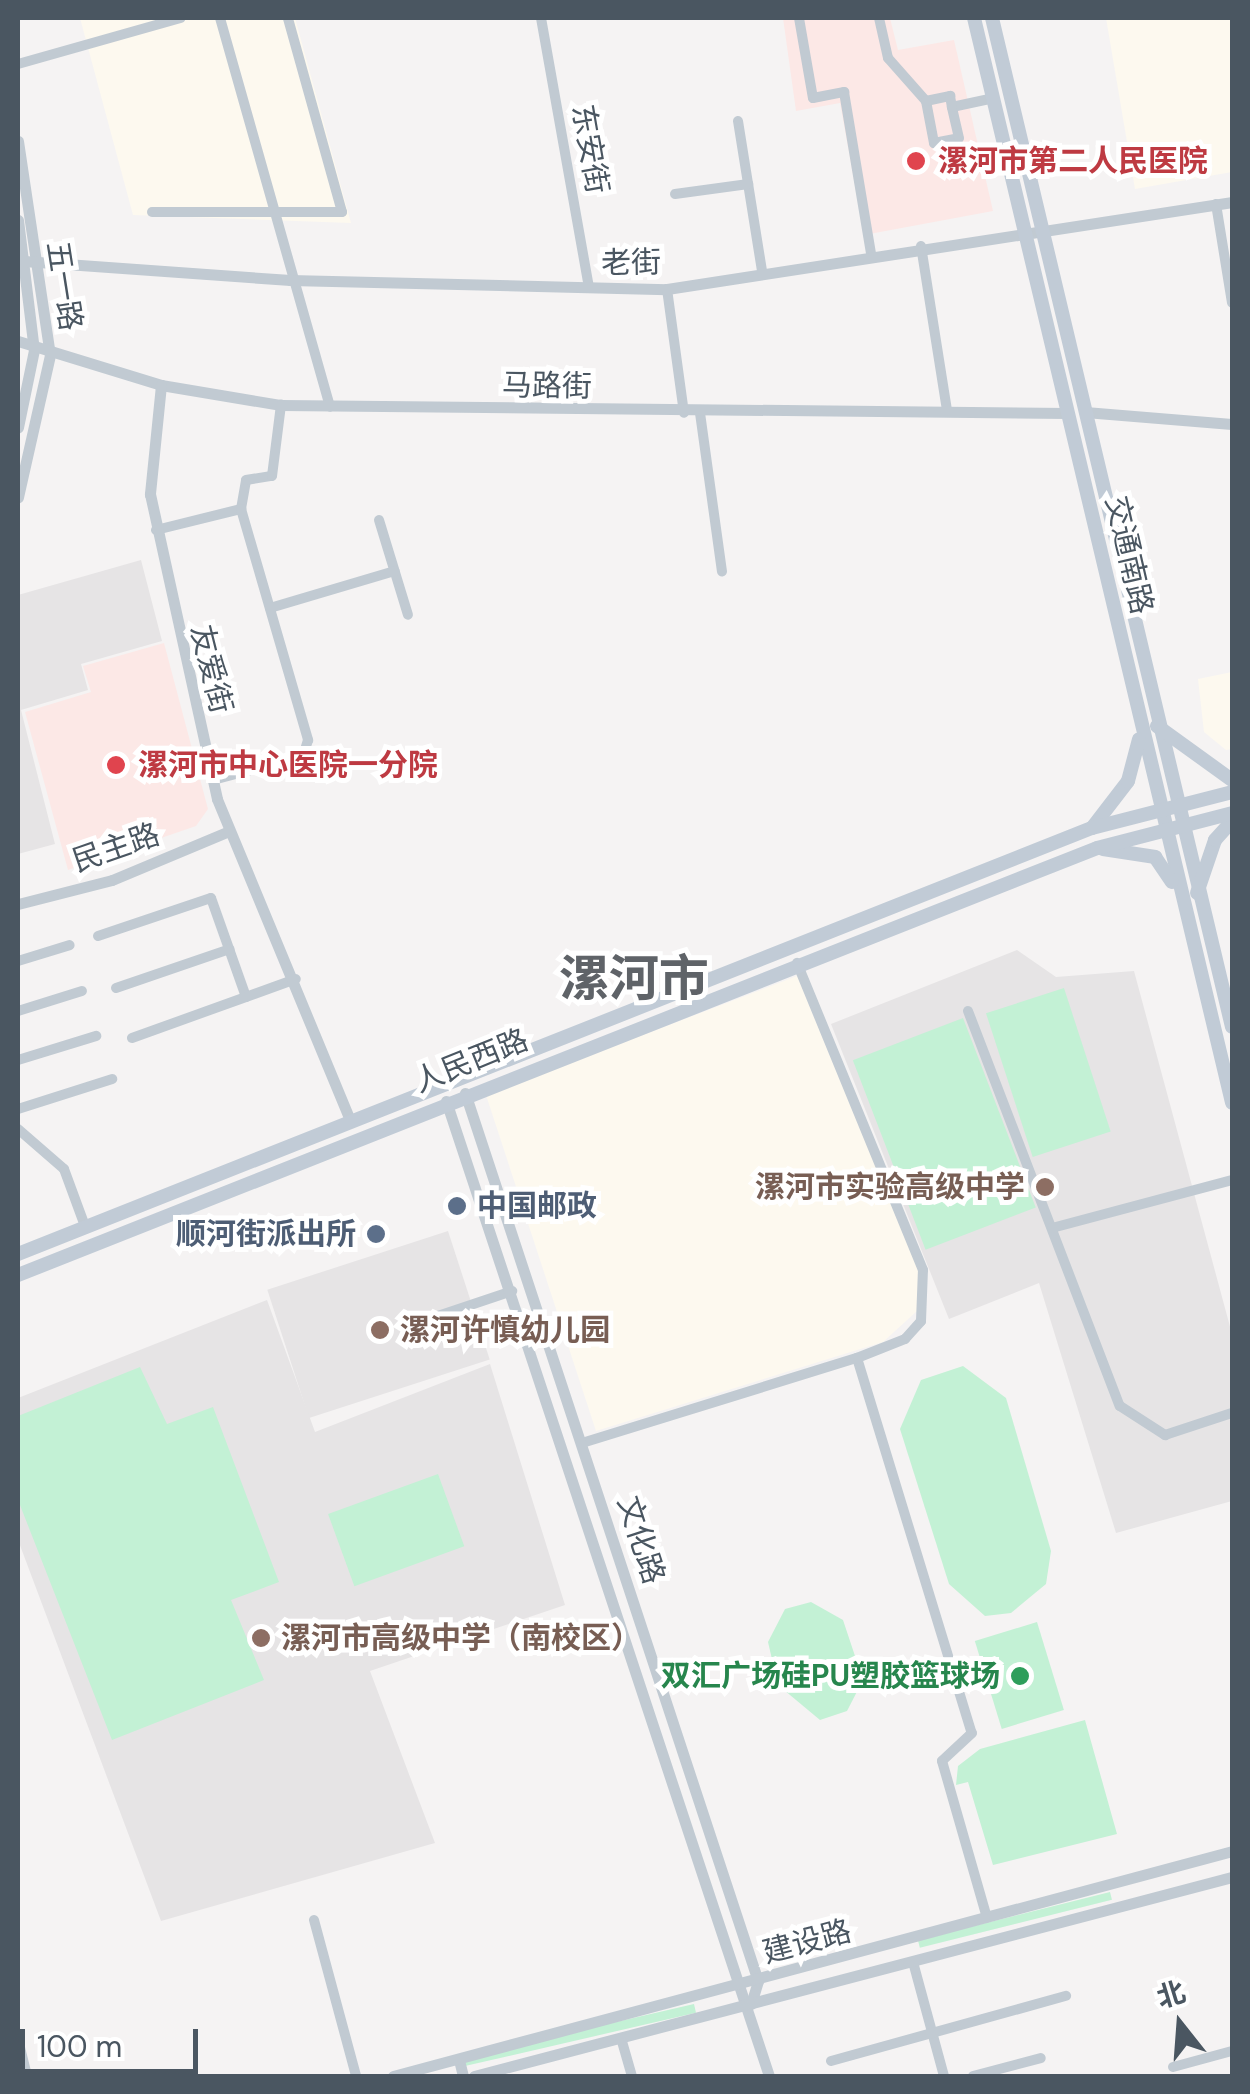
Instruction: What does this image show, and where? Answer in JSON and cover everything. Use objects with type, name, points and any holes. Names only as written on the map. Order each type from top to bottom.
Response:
[{"type":"main road","name":"交通南路","points":[[974,18],[1158,808],[1232,1103]]},
{"type":"main road","name":"交通南路","points":[[992,18],[1178,823],[1232,1024]]},
{"type":"main road","points":[[1156,725],[1232,780]]},
{"type":"main road","points":[[1092,828],[1128,781],[1140,728]]},
{"type":"main road","name":"人民西路","points":[[18,1254],[349,1118],[1092,828],[1174,803],[1232,792]]},
{"type":"main road","name":"人民西路","points":[[18,1275],[464,1093],[1097,848],[1178,823],[1232,813]]},
{"type":"main road","points":[[1196,894],[1214,840],[1232,821]]},
{"type":"main road","points":[[1097,848],[1154,857],[1181,899]]},
{"type":"street","points":[[18,64],[182,18]]},
{"type":"street","points":[[220,18],[290,280],[330,407]]},
{"type":"street","points":[[152,212],[342,212],[288,18]]},
{"type":"street","name":"东安街","points":[[541,18],[588,288]]},
{"type":"street","points":[[799,18],[813,98],[844,92],[872,253]]},
{"type":"street","points":[[879,18],[888,58],[926,101],[934,144],[959,138],[950,96],[926,101]]},
{"type":"street","points":[[952,107],[994,98]]},
{"type":"street","points":[[738,122],[762,271]]},
{"type":"street","name":"五一路","points":[[18,140],[34,350],[18,428]]},
{"type":"street","points":[[675,194],[748,184]]},
{"type":"street","name":"老街","points":[[30,261],[290,280],[667,289],[1040,225],[1232,202]]},
{"type":"street","points":[[1216,204],[1232,303]]},
{"type":"street","name":"五一路","points":[[18,220],[50,355],[18,497]]},
{"type":"street","points":[[921,246],[947,410]]},
{"type":"street","points":[[667,289],[684,413]]},
{"type":"street","name":"马路街","points":[[18,341],[50,355],[160,385],[281,405],[684,413],[1067,413]]},
{"type":"street","name":"友爱街","points":[[160,385],[150,494],[212,780],[349,1118]]},
{"type":"street","points":[[212,780],[309,750],[241,509],[246,480],[272,476],[281,405]]},
{"type":"street","points":[[1085,412],[1232,424]]},
{"type":"street","points":[[700,413],[722,571]]},
{"type":"street","points":[[156,530],[241,509]]},
{"type":"street","points":[[380,520],[408,615]]},
{"type":"street","points":[[270,608],[395,570]]},
{"type":"street","name":"民主路","points":[[18,904],[112,880],[230,831]]},
{"type":"street","points":[[98,936],[211,898],[246,997]]},
{"type":"street","points":[[18,961],[70,946]]},
{"type":"street","points":[[116,988],[230,949]]},
{"type":"street","points":[[582,1442],[857,1358],[905,1338],[920,1322],[928,1282],[797,963]]},
{"type":"street","points":[[132,1038],[296,980]]},
{"type":"street","points":[[18,1012],[82,992]]},
{"type":"street","points":[[968,1011],[1120,1406],[1165,1436],[1232,1414]]},
{"type":"street","points":[[18,1060],[96,1036]]},
{"type":"street","points":[[18,1109],[112,1080]]},
{"type":"street","name":"文化路","points":[[464,1093],[758,1981]]},
{"type":"street","name":"文化路","points":[[446,1101],[512,1291],[737,1987],[751,2004],[769,2076]]},
{"type":"street","points":[[452,1120],[472,1113]]},
{"type":"street","points":[[18,1129],[64,1169],[85,1226]]},
{"type":"street","points":[[1052,1228],[1232,1180]]},
{"type":"street","points":[[408,1326],[512,1291]]},
{"type":"street","points":[[857,1358],[972,1733],[942,1762],[987,1918]]},
{"type":"street","name":"建设路","points":[[393,2076],[737,1987],[1232,1851]]},
{"type":"street","name":"建设路","points":[[474,2076],[1232,1877]]},
{"type":"street","points":[[1114,1883],[1120,1906]]},
{"type":"street","points":[[314,1920],[356,2076]]},
{"type":"street","points":[[907,1940],[944,2076]]},
{"type":"street","points":[[751,2004],[758,1981]]},
{"type":"street","points":[[831,2061],[1066,1996]]},
{"type":"street","points":[[622,2038],[632,2076]]},
{"type":"street","points":[[18,2043],[26,2076]]},
{"type":"street","points":[[1173,2067],[1232,2051]]},
{"type":"street","points":[[973,2076],[1041,2058]]},
{"type":"street","points":[[459,2060],[463,2076]]},
{"type":"shaded area","points":[[80,18],[295,18],[351,223],[133,215]]},
{"type":"shaded area","name":"漯河市第二人民医院","points":[[783,18],[890,18],[898,50],[954,40],[993,211],[864,235],[840,103],[796,111]]},
{"type":"shaded area","points":[[1106,18],[1232,18],[1232,172],[1135,189]]},
{"type":"shaded area","points":[[141,560],[162,641],[81,664],[88,690],[21,710],[55,844],[18,854],[18,595]]},
{"type":"shaded area","name":"漯河市中心医院一分院","points":[[164,643],[208,809],[196,826],[68,870],[25,712],[91,692],[83,666]]},
{"type":"shaded area","points":[[1232,672],[1232,749],[1226,750],[1204,732],[1198,679]]},
{"type":"shaded area","name":"漯河市实验高级中学","points":[[1017,950],[1056,977],[1134,971],[1232,1334],[1232,1501],[1116,1533],[1039,1283],[949,1319],[831,1024]]},
{"type":"shaded area","points":[[797,976],[922,1279],[917,1311],[883,1342],[596,1431],[486,1095]]},
{"type":"shaded area","name":"漯河许慎幼儿园","points":[[448,1231],[490,1359],[309,1418],[267,1290]]},
{"type":"shaded area","name":"漯河市高级中学（南校区）","points":[[267,1300],[315,1432],[490,1364],[565,1605],[370,1671],[435,1843],[161,1921],[18,1540],[18,1398]]},
{"type":"green space","points":[[1064,988],[1111,1132],[1033,1157],[986,1013]]},
{"type":"green space","points":[[963,1018],[1036,1208],[926,1250],[853,1060]]},
{"type":"green space","points":[[963,1366],[1006,1398],[1051,1551],[1046,1584],[1011,1613],[985,1616],[949,1584],[900,1429],[921,1380]]},
{"type":"green space","points":[[140,1367],[167,1424],[213,1407],[279,1582],[231,1600],[264,1680],[112,1740],[18,1500],[18,1416]]},
{"type":"green space","points":[[438,1474],[464,1546],[354,1586],[328,1514]]},
{"type":"green space","points":[[811,1602],[843,1620],[863,1680],[847,1711],[820,1720],[778,1685],[768,1642],[785,1609]]},
{"type":"green space","name":"双汇广场硅PU塑胶篮球场","points":[[1037,1622],[1064,1710],[1002,1729],[975,1641]]},
{"type":"green space","points":[[1085,1720],[1117,1834],[993,1865],[968,1782],[956,1785],[958,1766],[980,1749]]},
{"type":"green space","points":[[1110,1892],[1112,1900],[920,1948],[918,1940]]},
{"type":"green space","points":[[694,2004],[696,2013],[466,2066],[464,2057]]},
{"type":"place","name":"漯河市第二人民医院","points":[[916,161]]},
{"type":"place","name":"漯河市中心医院一分院","points":[[116,765]]},
{"type":"place","name":"漯河市实验高级中学","points":[[1045,1187]]},
{"type":"place","name":"中国邮政","points":[[457,1206]]},
{"type":"place","name":"顺河街派出所","points":[[376,1234]]},
{"type":"place","name":"漯河许慎幼儿园","points":[[380,1330]]},
{"type":"place","name":"漯河市高级中学（南校区）","points":[[261,1638]]},
{"type":"place","name":"双汇广场硅PU塑胶篮球场","points":[[1020,1676]]},
{"type":"district","name":"漯河市","points":[[634,980]]}]
